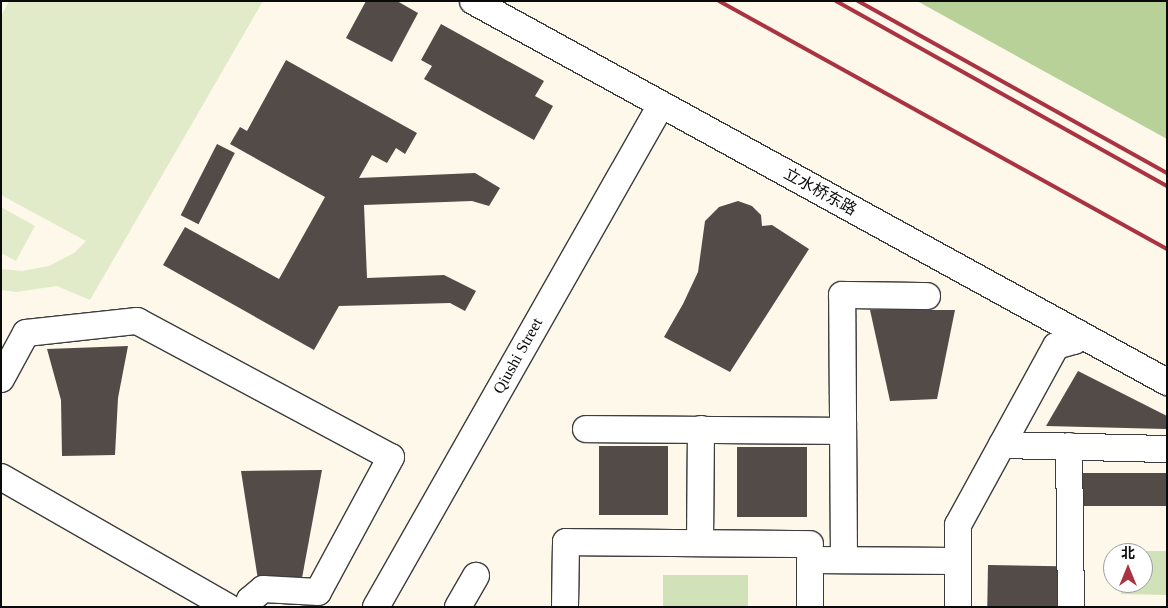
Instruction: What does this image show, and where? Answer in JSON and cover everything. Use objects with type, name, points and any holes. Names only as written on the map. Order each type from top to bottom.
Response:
[{"type":"street","name":"立水桥东路","points":[[473,1],[1167,382]]},
{"type":"street","name":"Qiushi Street","points":[[376,607],[661,105]]},
{"type":"street","points":[[844,552],[842,295],[927,296]]},
{"type":"street","points":[[1,379],[26,333],[137,321],[391,458],[318,592],[263,589],[250,600],[249,607]]},
{"type":"street","points":[[958,607],[958,525],[1056,346],[1074,341],[1078,333]]},
{"type":"street","points":[[586,428],[842,431]]},
{"type":"street","points":[[700,542],[701,430]]},
{"type":"street","points":[[1002,445],[1167,449]]},
{"type":"street","points":[[1069,446],[1070,607]]},
{"type":"street","points":[[1,477],[228,607]]},
{"type":"street","points":[[565,607],[566,542],[700,542],[810,552],[844,552],[957,561]]},
{"type":"street","points":[[810,552],[810,607]]},
{"type":"street","points":[[458,607],[476,576]]},
{"type":"green space","points":[[9,1],[263,1],[90,300],[57,286],[16,292],[1,290],[1,269],[22,271],[49,266],[74,253],[86,241],[1,195],[1,16]]},
{"type":"green space","points":[[917,1],[1167,1],[1167,139]]},
{"type":"green space","points":[[1,207],[35,226],[16,261],[1,253]]},
{"type":"green space","points":[[1153,551],[1167,551],[1167,595],[1121,594],[1153,593]]},
{"type":"green space","points":[[663,575],[748,575],[748,607],[663,607]]},
{"type":"building","points":[[366,1],[397,1],[418,13],[392,62],[346,38]]},
{"type":"building","points":[[441,24],[544,81],[535,96],[553,106],[534,140],[424,79],[432,66],[421,60]]},
{"type":"building","points":[[286,60],[417,133],[405,154],[396,148],[387,163],[372,155],[359,178],[475,173],[500,188],[489,206],[472,201],[364,205],[367,278],[444,275],[476,291],[465,311],[450,303],[339,306],[314,350],[163,265],[185,227],[279,279],[325,197],[230,144],[240,127],[247,131]]},
{"type":"building","points":[[217,144],[235,153],[199,224],[181,215]]},
{"type":"building","points":[[738,201],[752,206],[761,215],[762,226],[772,225],[809,249],[730,372],[664,337],[683,304],[698,272],[705,221],[719,207]]},
{"type":"building","points":[[870,310],[955,310],[937,399],[890,401]]},
{"type":"building","points":[[128,346],[118,398],[115,455],[62,456],[61,400],[47,349]]},
{"type":"building","points":[[1078,371],[1167,416],[1166,429],[1046,426]]},
{"type":"building","points":[[599,446],[668,446],[668,515],[599,515]]},
{"type":"building","points":[[737,447],[807,447],[807,517],[737,517]]},
{"type":"building","points":[[322,470],[302,578],[258,580],[241,471]]},
{"type":"building","points":[[1075,473],[1167,473],[1167,506],[1075,506]]},
{"type":"building","points":[[988,565],[1058,566],[1057,607],[987,607]]},
{"type":"railway","points":[[719,1],[1167,249]]},
{"type":"railway","points":[[836,1],[1167,186]]},
{"type":"railway","points":[[858,1],[1167,173]]}]
